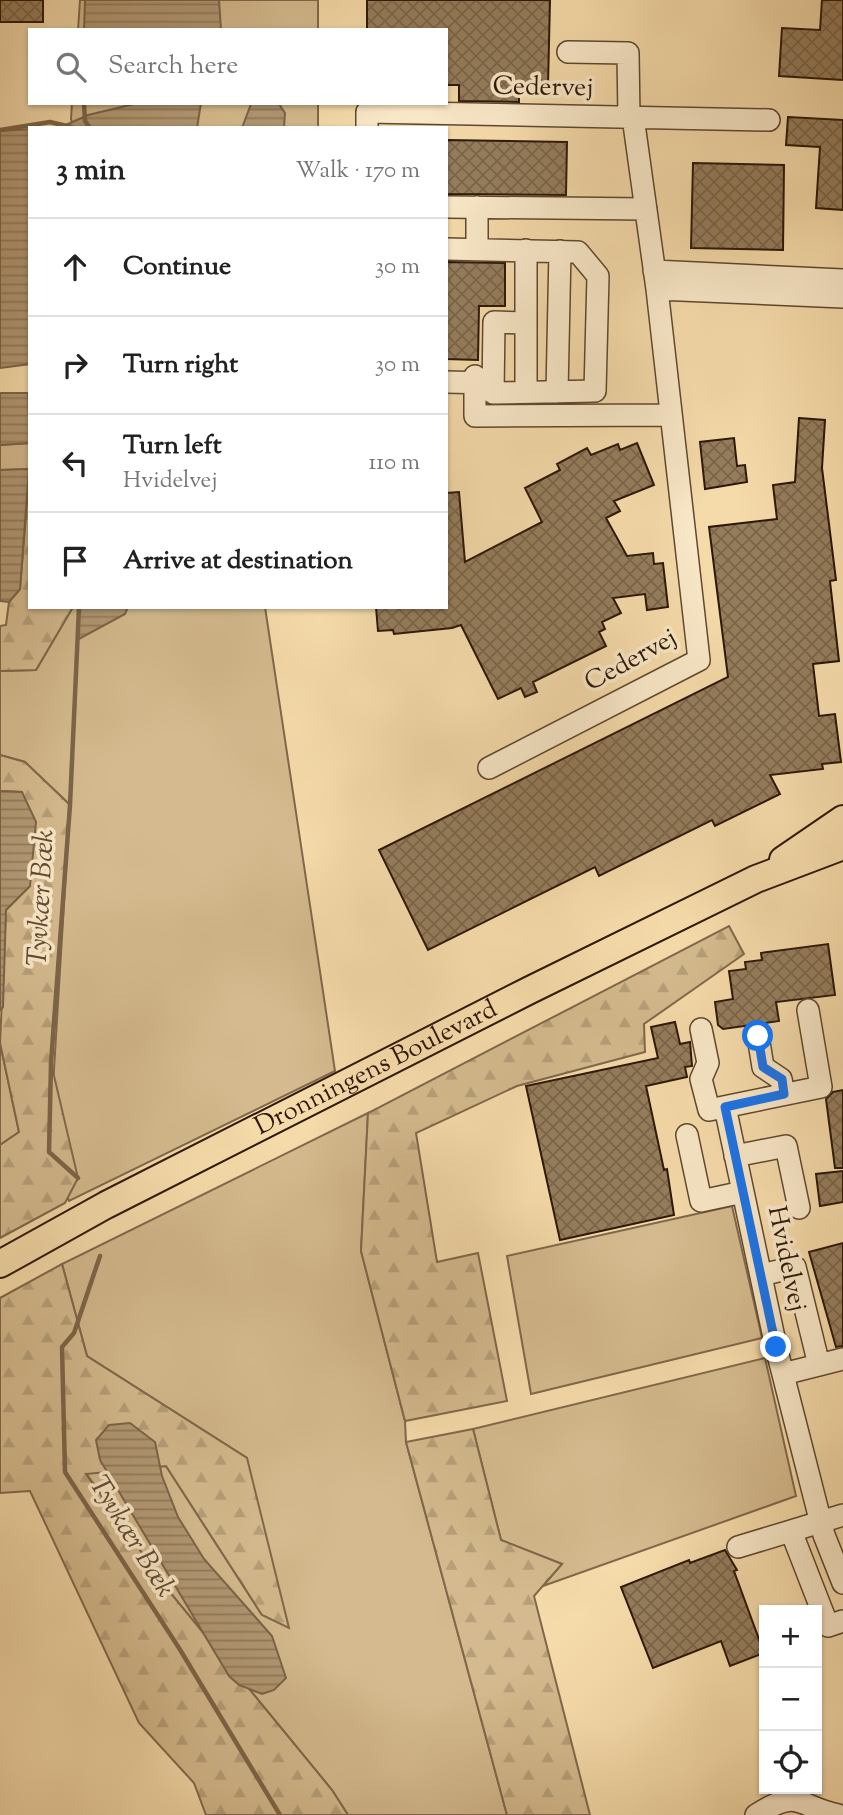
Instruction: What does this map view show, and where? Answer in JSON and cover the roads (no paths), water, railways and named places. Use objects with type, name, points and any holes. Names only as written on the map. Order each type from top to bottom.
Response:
[{"type":"main road","name":"Dronningens Boulevard","points":[[756,879],[843,819]]},
{"type":"main road","name":"Dronningens Boulevard","points":[[0,1264],[106,1205],[756,879],[843,846]]},
{"type":"street","points":[[568,52],[628,53],[631,117]]},
{"type":"street","name":"Cedervej","points":[[367,120],[631,117],[769,120]]},
{"type":"street","name":"Cedervej","points":[[489,768],[699,660],[655,280],[631,117]]},
{"type":"street","points":[[448,207],[646,209]]},
{"type":"street","points":[[477,207],[477,249]]},
{"type":"street","points":[[448,249],[578,251],[598,276],[596,391],[493,393],[481,381],[448,382]]},
{"type":"street","points":[[526,250],[526,392]]},
{"type":"street","points":[[557,392],[559,251]]},
{"type":"street","points":[[655,280],[843,279]]},
{"type":"street","points":[[655,280],[843,298]]},
{"type":"street","points":[[526,323],[494,322],[475,416],[671,415]]},
{"type":"street","points":[[701,1029],[708,1063],[702,1079],[709,1110],[821,1087],[808,1010]]},
{"type":"street","points":[[758,1036],[763,1067],[782,1079],[784,1094]]},
{"type":"street","name":"Hvidelvej","points":[[725,1107],[783,1374],[821,1522],[843,1583]]},
{"type":"street","points":[[687,1135],[701,1201],[743,1192]]},
{"type":"street","points":[[735,1156],[786,1146],[799,1208]]},
{"type":"street","points":[[761,1275],[795,1267],[818,1365]]},
{"type":"street","points":[[783,1374],[843,1359]]},
{"type":"street","points":[[738,1547],[843,1515]]},
{"type":"street","points":[[791,1531],[828,1626],[843,1621]]},
{"type":"street","points":[[756,1815],[778,1801],[799,1799],[824,1812],[838,1815]]},
{"type":"waterway","name":"Tyvkær Bæk","points":[[84,105],[85,121],[89,126]]},
{"type":"waterway","points":[[0,130],[50,122],[67,126]]},
{"type":"waterway","name":"Tyvkær Bæk","points":[[78,1178],[49,1152],[51,1063],[70,805],[79,609]]},
{"type":"waterway","name":"Tyvkær Bæk","points":[[100,1256],[74,1333],[62,1347],[65,1472],[179,1648],[280,1815]]}]
